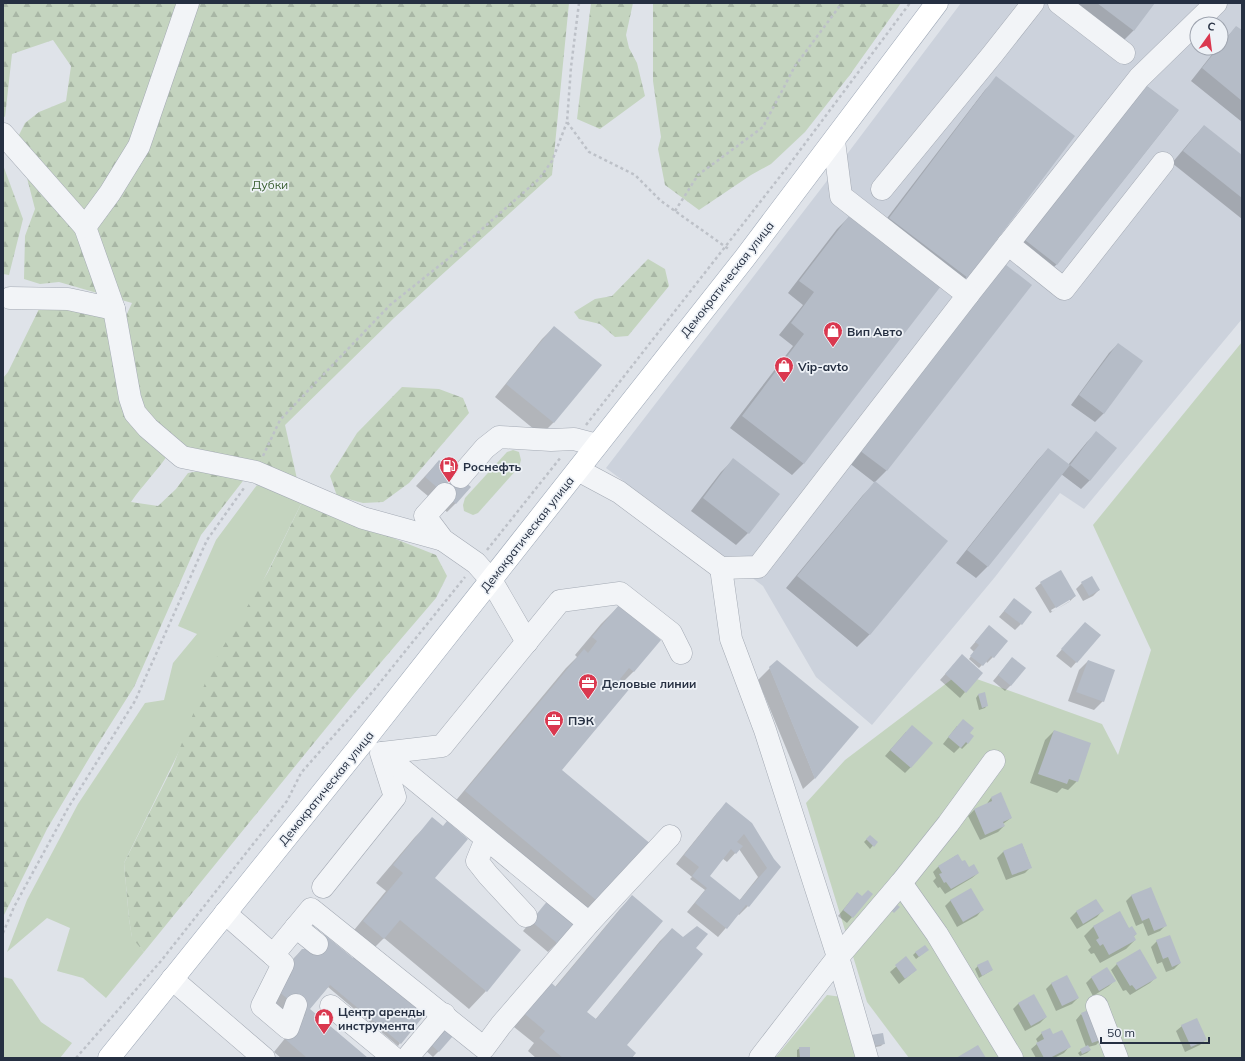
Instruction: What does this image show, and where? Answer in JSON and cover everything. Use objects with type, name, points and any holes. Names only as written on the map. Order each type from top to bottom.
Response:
[{"type":"main road","name":"Демократическая улица","points":[[109,1058],[363,742],[744,259],[937,3]]},
{"type":"street","points":[[85,226],[110,193],[139,146],[188,3]]},
{"type":"street","points":[[882,189],[992,56],[1033,3]]},
{"type":"street","points":[[1059,3],[1124,53]]},
{"type":"street","points":[[578,470],[619,492],[721,568],[758,567],[968,295],[1140,78],[1216,3]]},
{"type":"street","points":[[3,134],[85,226],[114,309],[130,398],[135,413],[148,428],[182,457],[256,472],[363,518],[443,540]]},
{"type":"street","points":[[834,141],[841,196],[968,295]]},
{"type":"street","points":[[1008,244],[1064,289],[1163,163]]},
{"type":"street","points":[[10,298],[68,300],[114,309]]},
{"type":"street","points":[[460,477],[485,448],[499,437],[551,440],[574,439],[597,445]]},
{"type":"street","points":[[445,494],[425,516],[443,540],[476,563],[491,580],[527,642]]},
{"type":"street","points":[[721,568],[731,639],[765,730],[838,957],[867,1058]]},
{"type":"street","points":[[382,753],[442,746],[560,601],[620,593],[671,633],[681,653]]},
{"type":"street","points":[[363,742],[382,753],[589,923]]},
{"type":"street","points":[[323,887],[395,796],[382,753]]},
{"type":"street","points":[[760,1058],[838,957],[901,884],[948,824],[994,761]]},
{"type":"street","points":[[273,955],[311,909],[444,1014],[484,1048],[501,1025],[589,923],[670,836]]},
{"type":"street","points":[[486,839],[477,861],[526,916]]},
{"type":"street","points":[[901,884],[937,934],[1012,1058]]},
{"type":"street","points":[[225,913],[283,964],[262,1006],[288,1028],[296,1005]]},
{"type":"street","points":[[296,927],[317,944]]},
{"type":"street","points":[[172,979],[264,1058]]},
{"type":"street","points":[[331,1006],[361,1021],[394,1058]]},
{"type":"street","points":[[1097,1006],[1117,1058]]},
{"type":"street","points":[[407,1058],[444,1014]]},
{"type":"path","points":[[3,933],[14,907],[68,808],[135,700],[207,540],[256,472],[280,420],[390,304],[449,258],[539,179],[552,161],[567,122],[571,67],[579,3]]},
{"type":"path","points":[[675,211],[698,175],[763,127],[795,66],[842,3]]},
{"type":"path","points":[[76,1058],[161,961],[287,801],[301,773],[374,690],[476,563],[789,165],[910,3]]},
{"type":"path","points":[[567,122],[589,152],[635,175],[661,201],[744,259]]},
{"type":"shaded area","points":[[961,3],[1242,3],[1242,319],[1084,509],[1060,493],[995,577],[872,725],[816,677],[763,586],[606,468],[820,190]]},
{"type":"green space","name":"Дубки","points":[[3,3],[569,3],[552,175],[394,318],[285,425],[297,479],[190,451],[139,412],[124,320],[132,303],[59,282],[40,284],[24,279],[25,236],[35,209],[17,139],[25,123],[39,112],[66,101],[71,66],[53,40],[12,54],[5,117],[3,116]]},
{"type":"green space","points":[[591,3],[633,3],[626,35],[629,48],[637,63],[645,96],[600,129],[577,119]]},
{"type":"green space","points":[[653,3],[901,3],[849,76],[805,132],[771,164],[751,175],[699,210],[665,185],[658,149],[661,137],[653,81]]},
{"type":"green space","points":[[3,165],[23,219],[9,275],[3,274]]},
{"type":"green space","points":[[648,259],[665,269],[669,286],[628,336],[615,337],[600,324],[579,319],[574,312],[595,299],[612,296]]},
{"type":"green space","points":[[41,305],[111,317],[116,361],[167,456],[131,502],[158,506],[176,489],[188,473],[205,470],[246,477],[201,535],[134,687],[47,829],[3,917],[3,378],[8,372]]},
{"type":"green space","points":[[1242,342],[1242,1058],[909,1058],[867,1002],[806,803],[845,760],[960,673],[1102,724],[1118,755],[1151,650],[1093,525]]},
{"type":"green space","points":[[402,387],[439,389],[463,398],[469,413],[409,483],[383,502],[363,503],[337,496],[330,476],[357,433]]},
{"type":"green space","points":[[513,450],[519,452],[521,460],[519,467],[478,513],[473,515],[464,511],[463,505],[465,498],[507,452]]},
{"type":"green space","points":[[257,485],[302,502],[124,863],[132,937],[144,952],[106,998],[83,978],[57,971],[70,928],[47,918],[7,952],[27,900],[78,804],[145,703],[164,700],[173,663],[197,634],[178,626],[216,540]]},
{"type":"green space","points":[[302,502],[436,555],[447,576],[436,598],[353,695],[144,952],[132,938],[124,863],[173,766],[212,665],[268,572]]},
{"type":"green space","points":[[3,977],[12,979],[41,1022],[72,1043],[60,1058],[3,1058]]},
{"type":"green space","points":[[827,995],[842,997],[856,1058],[775,1058]]},
{"type":"building","points":[[1097,3],[1155,3],[1134,31]]},
{"type":"building","points":[[1236,26],[1242,30],[1242,101],[1202,68],[1212,56],[1229,56],[1229,35]]},
{"type":"building","points":[[996,76],[1075,136],[968,278],[889,218]]},
{"type":"building","points":[[1147,86],[1179,110],[1057,265],[1025,240]]},
{"type":"building","points":[[1204,125],[1242,155],[1242,198],[1183,151]]},
{"type":"building","points":[[849,216],[941,286],[804,464],[742,416],[804,334],[791,323],[814,292],[799,281]]},
{"type":"building","points":[[1001,261],[1032,285],[887,471],[855,447]]},
{"type":"building","points":[[554,326],[602,365],[554,423],[506,384]]},
{"type":"building","points":[[1118,343],[1143,361],[1104,414],[1079,395]]},
{"type":"building","points":[[1096,431],[1117,448],[1090,481],[1070,465]]},
{"type":"building","points":[[1048,448],[1070,465],[988,567],[967,550]]},
{"type":"building","points":[[733,458],[780,494],[749,534],[703,498]]},
{"type":"building","points":[[439,460],[471,487],[456,504],[425,477]]},
{"type":"building","points":[[875,481],[948,541],[870,635],[797,576]]},
{"type":"building","points":[[1061,570],[1076,596],[1056,608],[1040,582]]},
{"type":"building","points":[[1092,576],[1100,590],[1089,596],[1081,582]]},
{"type":"building","points":[[1014,598],[1032,612],[1022,625],[1004,611]]},
{"type":"building","points":[[619,605],[661,640],[634,672],[629,668],[620,679],[631,687],[562,770],[652,845],[602,905],[465,791],[584,649],[588,653],[597,641],[592,637]]},
{"type":"building","points":[[1085,622],[1101,635],[1077,663],[1061,649]]},
{"type":"building","points":[[989,625],[1008,641],[994,658],[991,656],[983,666],[970,656],[979,645],[975,642]]},
{"type":"building","points":[[962,654],[983,673],[966,693],[945,674]]},
{"type":"building","points":[[1012,657],[1026,668],[1011,686],[998,675]]},
{"type":"building","points":[[777,660],[859,727],[815,779],[769,667]]},
{"type":"building","points":[[1088,660],[1115,670],[1104,702],[1076,692]]},
{"type":"building","points":[[985,692],[988,706],[982,708],[978,694]]},
{"type":"building","points":[[963,719],[974,728],[970,733],[974,736],[968,744],[966,742],[961,748],[948,737]]},
{"type":"building","points":[[912,725],[933,743],[911,768],[890,750]]},
{"type":"building","points":[[1054,730],[1091,743],[1078,782],[1069,779],[1067,784],[1038,774]]},
{"type":"building","points":[[1001,792],[1012,818],[1003,822],[1005,826],[985,835],[974,809],[992,801],[991,797]]},
{"type":"building","points":[[726,802],[752,823],[774,859],[781,867],[749,907],[746,905],[727,929],[695,903],[707,888],[692,876],[699,867],[684,855]],"holes":[[[744,834],[767,868],[740,900],[710,876],[731,849],[736,854],[743,846],[737,842]]]},
{"type":"building","points":[[432,817],[443,826],[447,821],[468,839],[435,878],[521,950],[487,992],[400,920],[384,939],[363,921],[403,873],[393,865]]},
{"type":"building","points":[[870,835],[878,842],[874,847],[866,839]]},
{"type":"building","points":[[1022,843],[1032,868],[1012,875],[1003,851]]},
{"type":"building","points":[[958,854],[962,861],[965,860],[969,867],[974,864],[979,873],[951,889],[946,882],[944,883],[939,874],[942,873],[938,866]]},
{"type":"building","points":[[1151,887],[1167,926],[1154,931],[1149,918],[1142,921],[1131,895]]},
{"type":"building","points":[[971,888],[984,910],[963,922],[950,900]]},
{"type":"building","points":[[868,890],[873,894],[853,918],[843,910],[857,892],[862,896]]},
{"type":"building","points":[[632,895],[663,921],[587,1012],[596,1019],[672,928],[683,937],[697,926],[708,934],[696,948],[703,954],[627,1045],[636,1053],[632,1058],[563,1058],[539,1038],[545,1031],[520,1010],[547,979],[556,987]]},
{"type":"building","points":[[549,899],[577,922],[558,944],[531,921]]},
{"type":"building","points":[[1096,899],[1104,911],[1083,924],[1076,911]]},
{"type":"building","points":[[896,904],[900,907],[894,913],[890,909]]},
{"type":"building","points":[[1120,911],[1129,928],[1132,926],[1137,934],[1134,936],[1136,940],[1109,955],[1103,944],[1100,946],[1096,940],[1099,938],[1093,926]]},
{"type":"building","points":[[325,935],[353,958],[356,955],[426,1013],[401,1044],[330,985],[310,1009],[368,1058],[307,1058],[285,1039],[306,1014],[278,991],[291,975],[292,961],[302,949],[313,949]]},
{"type":"building","points":[[1170,935],[1181,963],[1172,967],[1168,957],[1163,959],[1156,940]]},
{"type":"building","points":[[925,945],[929,950],[919,957],[915,952]]},
{"type":"building","points":[[1140,949],[1157,978],[1136,990],[1132,985],[1130,986],[1116,963]]},
{"type":"building","points":[[906,956],[917,970],[905,979],[895,965]]},
{"type":"building","points":[[988,960],[993,970],[982,976],[977,965]]},
{"type":"building","points":[[1107,967],[1116,981],[1099,991],[1091,977]]},
{"type":"building","points":[[1067,975],[1079,998],[1062,1006],[1051,983]]},
{"type":"building","points":[[1034,994],[1047,1017],[1031,1026],[1018,1003]]},
{"type":"building","points":[[1091,1009],[1103,1039],[1092,1043],[1081,1013]]},
{"type":"building","points":[[1197,1018],[1207,1040],[1191,1047],[1181,1025]]},
{"type":"building","points":[[443,1027],[453,1036],[439,1052],[429,1043]]},
{"type":"building","points":[[1050,1028],[1053,1034],[1062,1030],[1071,1047],[1050,1058],[1044,1058],[1036,1043],[1044,1039],[1041,1032]]},
{"type":"building","points":[[883,1033],[885,1044],[873,1046],[871,1035]]},
{"type":"building","points":[[978,1045],[986,1058],[956,1058]]},
{"type":"building","points":[[1088,1045],[1091,1050],[1082,1054],[1080,1049]]},
{"type":"building","points":[[799,1047],[810,1047],[810,1058],[800,1058]]},
{"type":"place","name":"Вип Авто","points":[[833,348]]},
{"type":"place","name":"Vip-avto","points":[[784,383]]},
{"type":"place","name":"Роснефть","points":[[449,483]]},
{"type":"place","name":"Деловые линии","points":[[588,700]]},
{"type":"place","name":"ПЭК","points":[[554,737]]},
{"type":"place","name":"Центр аренды инструмента","points":[[324,1035]]}]
